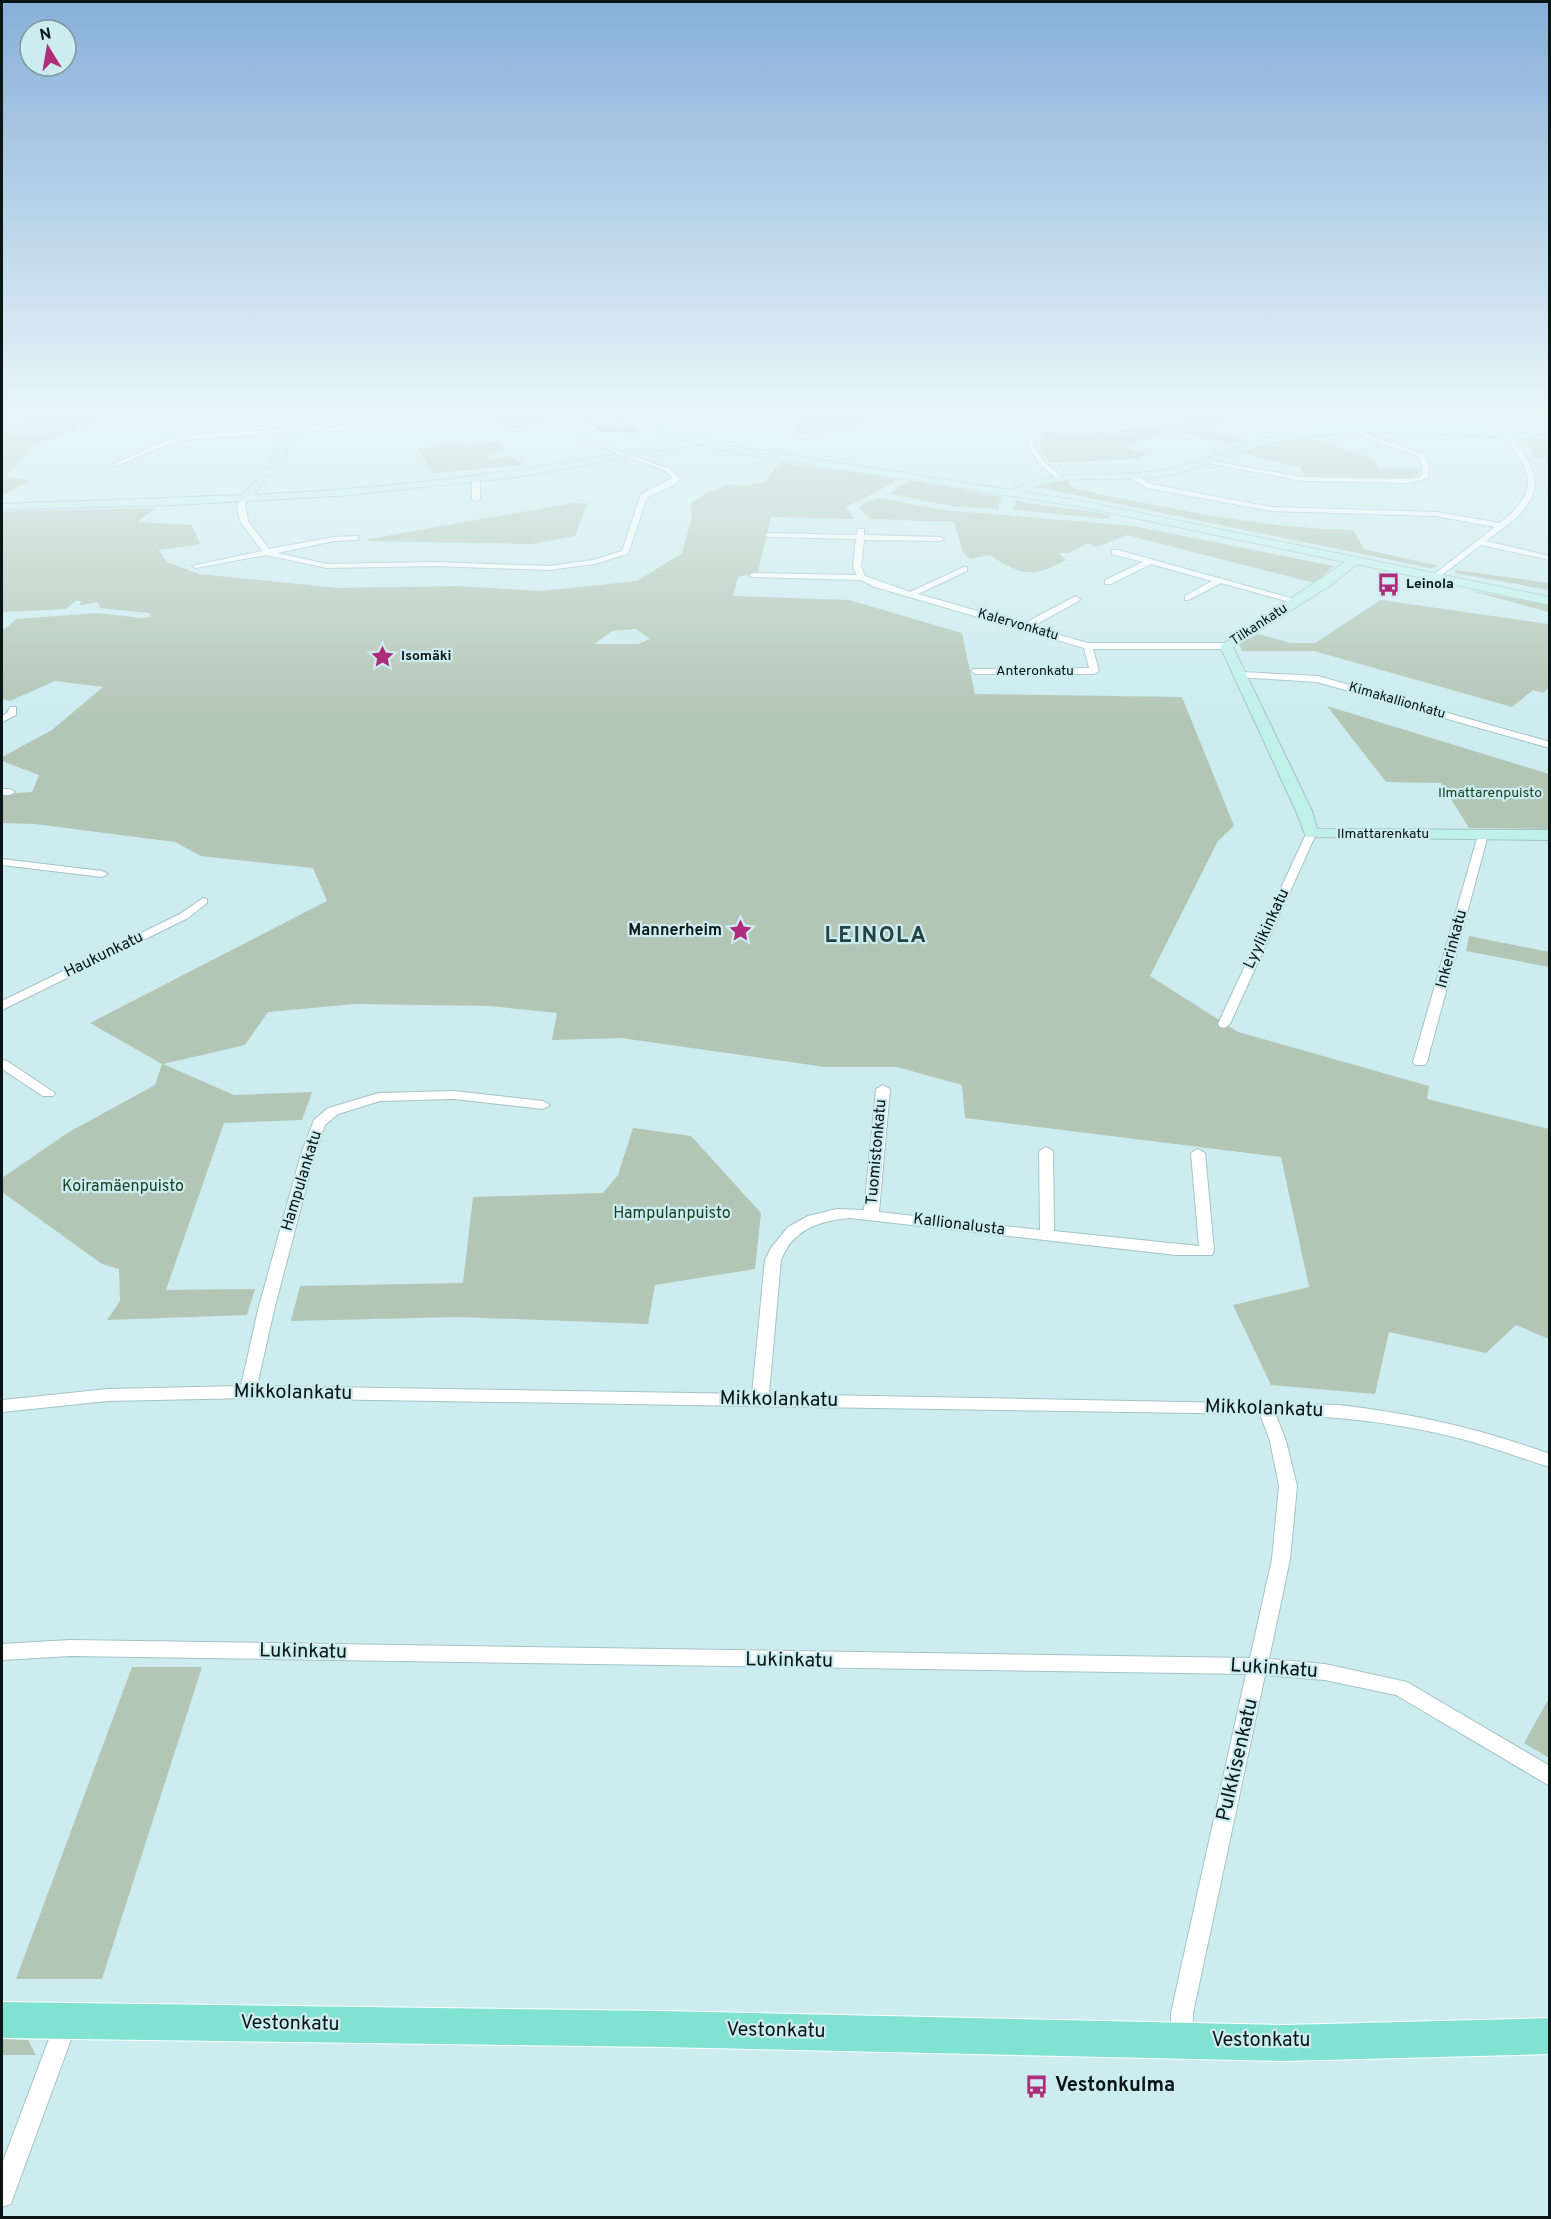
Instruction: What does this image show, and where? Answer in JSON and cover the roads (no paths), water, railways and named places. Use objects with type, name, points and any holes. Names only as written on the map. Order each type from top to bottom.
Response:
[{"type":"main road","points":[[1135,517],[1550,601]]},
{"type":"main road","name":"Tilkankatu","points":[[1311,834],[1304,811],[1226,646],[1354,561]]},
{"type":"main road","name":"Ilmattarenkatu","points":[[1311,834],[1550,835]]},
{"type":"main road","name":"Vestonkatu","points":[[2,2020],[662,2029],[1285,2043],[1550,2036]]},
{"type":"street","points":[[243,517],[244,521],[268,553],[327,566],[434,564],[531,569],[575,566],[621,556],[627,550],[638,517]]},
{"type":"street","points":[[1457,517],[1503,526]]},
{"type":"street","points":[[1435,578],[1515,517]]},
{"type":"street","points":[[860,534],[857,567],[862,578]]},
{"type":"street","points":[[769,535],[860,534],[940,539]]},
{"type":"street","points":[[196,566],[334,539],[355,538]]},
{"type":"street","points":[[1480,542],[1550,558]]},
{"type":"street","points":[[1115,552],[1297,601]]},
{"type":"street","points":[[1108,582],[1149,562]]},
{"type":"street","points":[[911,594],[964,569]]},
{"type":"street","name":"Kalervonkatu","points":[[753,575],[862,578],[1088,646],[1226,646]]},
{"type":"street","points":[[1188,598],[1218,581]]},
{"type":"street","points":[[1024,627],[1076,599]]},
{"type":"street","name":"Anteronkatu","points":[[1088,646],[1099,684]]},
{"type":"street","name":"Anteronkatu","points":[[976,671],[1094,671]]},
{"type":"street","name":"Kimakallionkatu","points":[[1241,675],[1299,676],[1318,679],[1550,745]]},
{"type":"street","points":[[2,719],[12,715],[13,709]]},
{"type":"street","name":"Lyylikinkatu","points":[[1224,1024],[1311,834]]},
{"type":"street","name":"Inkerinkatu","points":[[1420,1062],[1483,835]]},
{"type":"street","points":[[2,862],[102,874]]},
{"type":"street","name":"Haukunkatu","points":[[2,1006],[184,916],[203,901]]},
{"type":"street","points":[[2,1064],[48,1093]]},
{"type":"street","name":"Tuomistonkatu","points":[[871,1215],[883,1089]]},
{"type":"street","name":"Hampulankatu","points":[[248,1392],[269,1298],[308,1154],[319,1124],[333,1111],[379,1097],[454,1095],[543,1106]]},
{"type":"street","points":[[1046,1151],[1047,1236]]},
{"type":"street","name":"Kallionalusta","points":[[760,1400],[773,1260],[778,1243],[808,1221],[827,1214],[871,1215],[1176,1250],[1207,1251],[1198,1153]]},
{"type":"street","name":"Mikkolankatu","points":[[2,1406],[65,1397],[248,1392],[1316,1410],[1414,1421],[1513,1447],[1550,1461]]},
{"type":"street","name":"Pulkkisenkatu","points":[[1182,2040],[1182,2013],[1281,1559],[1288,1486],[1278,1441],[1266,1409]]},
{"type":"street","name":"Lukinkatu","points":[[2,1652],[70,1648],[1259,1666],[1325,1672],[1400,1688],[1550,1777]]},
{"type":"street","points":[[2,2195],[67,2021]]},
{"type":"place","name":"Leinola","points":[[1388,584]]},
{"type":"place","name":"Isomäki","points":[[383,656]]},
{"type":"place","name":"Mannerheim","points":[[740,931]]},
{"type":"place","name":"Vestonkulma","points":[[1037,2086]]},
{"type":"district","name":"LEINOLA","points":[[876,936]]},
{"type":"park label","name":"Ilmattarenpuisto","points":[[1490,793]]},
{"type":"park label","name":"Koiramäenpuisto","points":[[123,1187]]},
{"type":"park label","name":"Hampulanpuisto","points":[[672,1214]]}]
